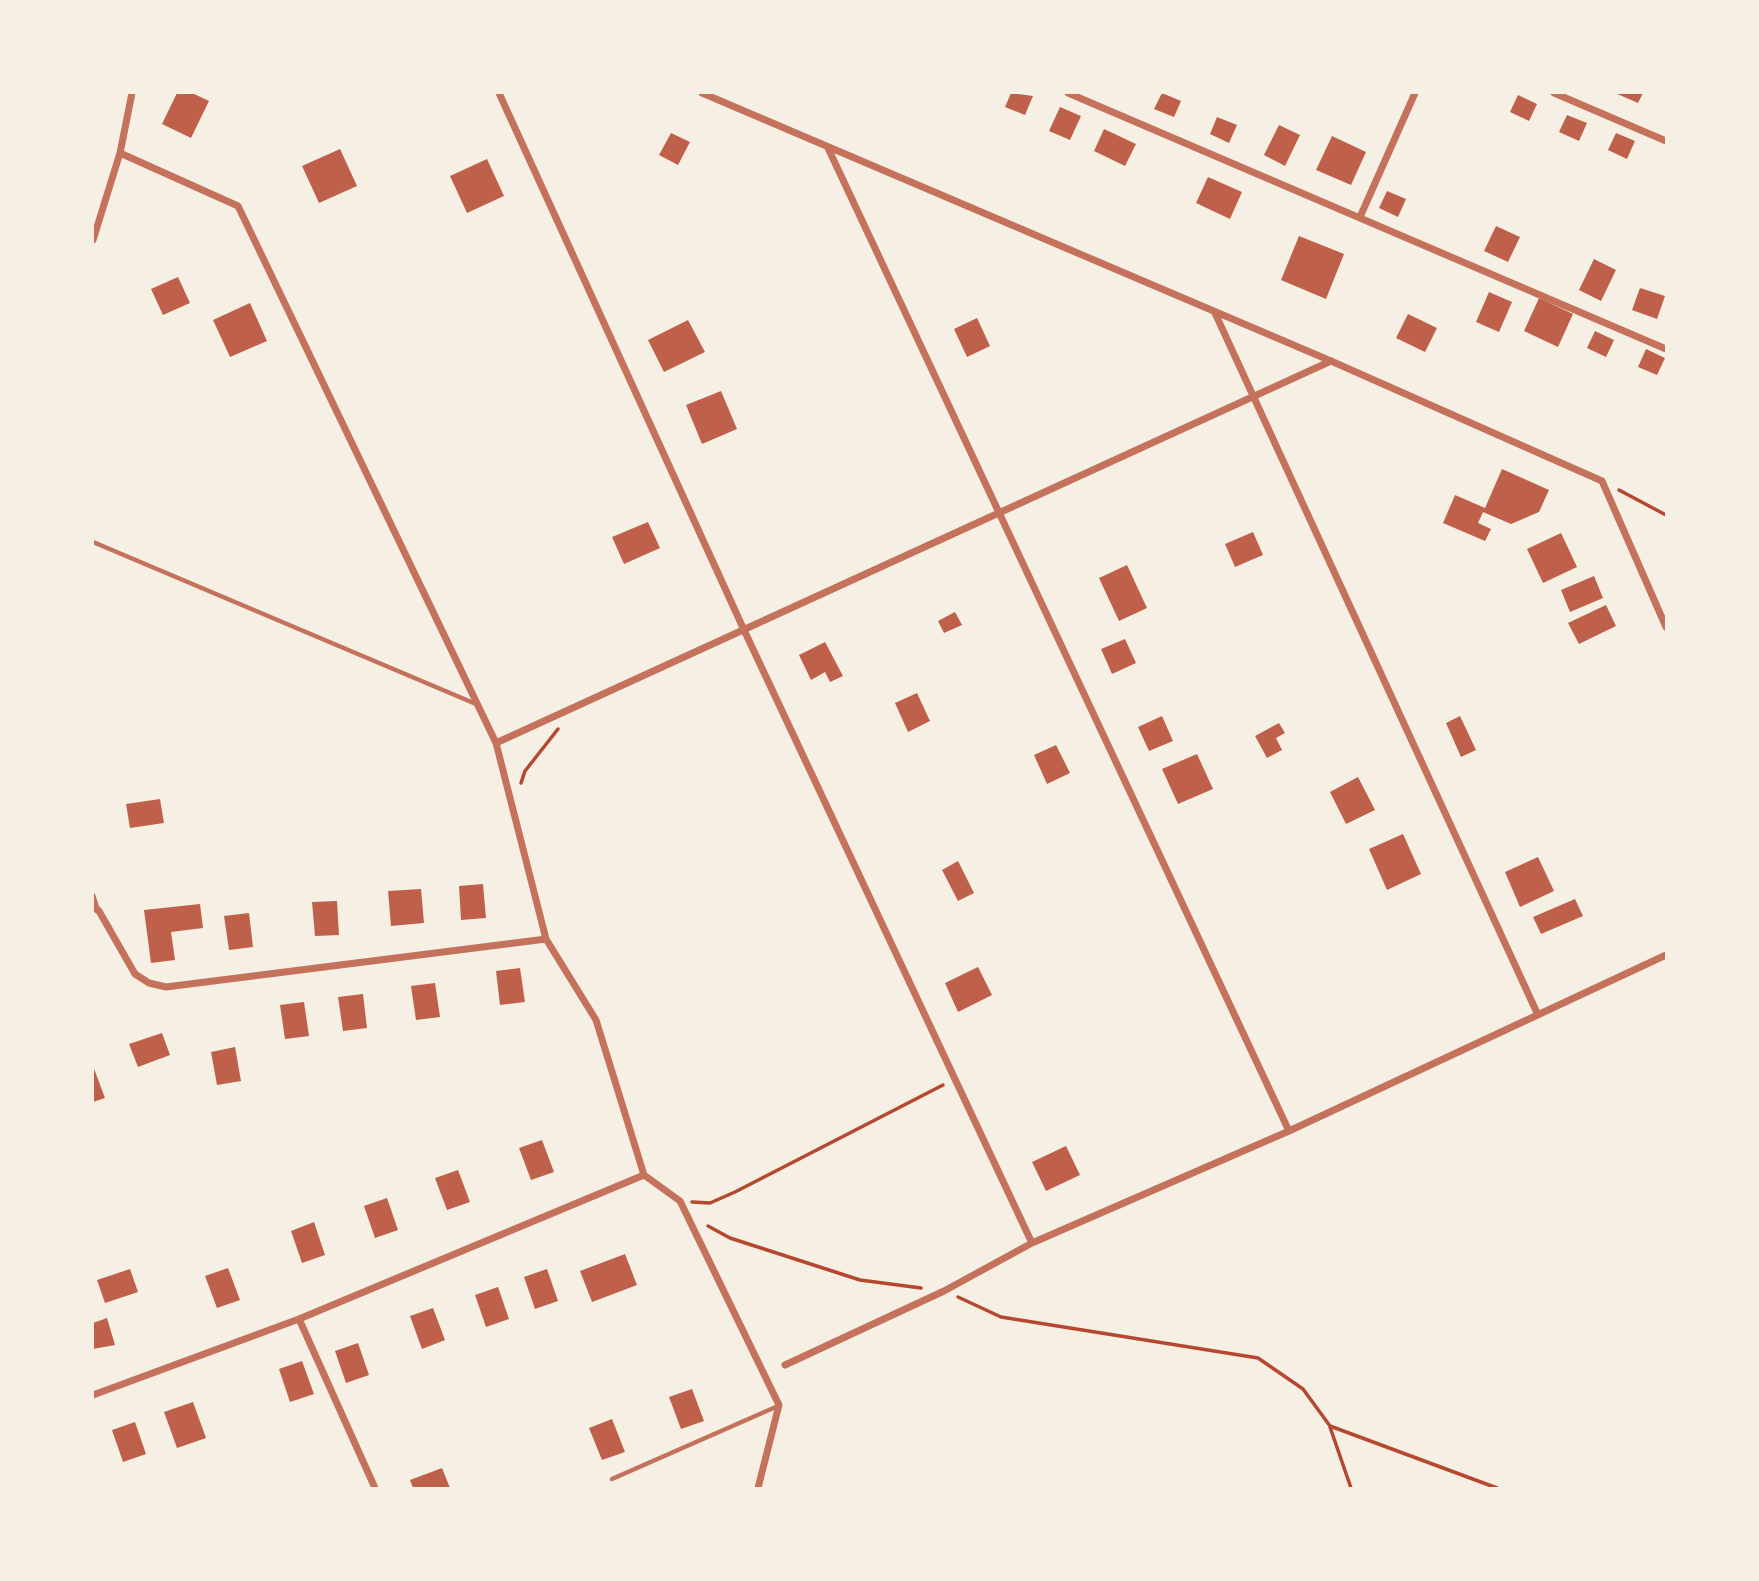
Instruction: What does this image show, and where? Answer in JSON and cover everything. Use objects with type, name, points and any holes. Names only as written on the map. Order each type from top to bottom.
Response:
[{"type":"street","points":[[93,240],[120,153],[132,93]]},
{"type":"street","points":[[499,93],[744,630],[1032,1243]]},
{"type":"street","points":[[702,93],[1331,361],[1602,481],[1666,627]]},
{"type":"street","points":[[1068,93],[1666,349]]},
{"type":"street","points":[[1360,216],[1415,93]]},
{"type":"street","points":[[1554,93],[1666,141]]},
{"type":"street","points":[[828,148],[1289,1131]]},
{"type":"street","points":[[120,153],[238,206],[496,743],[546,939],[596,1020],[644,1175],[680,1200],[779,1405],[758,1488]]},
{"type":"street","points":[[1215,313],[1538,1015]]},
{"type":"street","points":[[496,743],[1331,361]]},
{"type":"street","points":[[96,909],[135,974],[149,983],[166,987],[546,939]]},
{"type":"street","points":[[785,1365],[944,1291],[1032,1243],[1289,1131],[1666,956]]},
{"type":"street","points":[[93,1395],[299,1319],[644,1175]]},
{"type":"street","points":[[299,1319],[375,1488]]},
{"type":"lane","points":[[93,542],[477,704]]},
{"type":"lane","points":[[93,895],[96,909]]},
{"type":"lane","points":[[612,1479],[779,1405]]},
{"type":"path","points":[[1602,481],[1666,515]]},
{"type":"path","points":[[512,806],[525,771],[559,727]]},
{"type":"path","points":[[680,1200],[710,1203],[735,1192],[956,1078]]},
{"type":"path","points":[[705,1225],[730,1238],[860,1280],[944,1291],[1001,1317],[1258,1358],[1303,1389],[1330,1426],[1351,1488]]},
{"type":"path","points":[[1330,1426],[1497,1488]]},
{"type":"building","points":[[177,93],[192,93],[209,101],[191,138],[162,124]]},
{"type":"building","points":[[1011,93],[1033,96],[1025,115],[1005,107]]},
{"type":"building","points":[[1162,93],[1181,101],[1174,117],[1154,109]]},
{"type":"building","points":[[1615,93],[1643,93],[1638,103]]},
{"type":"building","points":[[1518,95],[1537,104],[1529,121],[1510,112]]},
{"type":"building","points":[[1060,107],[1081,116],[1070,140],[1049,131]]},
{"type":"building","points":[[1567,115],[1587,123],[1579,141],[1559,132]]},
{"type":"building","points":[[1217,117],[1237,125],[1229,143],[1210,134]]},
{"type":"building","points":[[1279,125],[1300,135],[1285,166],[1264,155]]},
{"type":"building","points":[[1104,129],[1136,144],[1125,166],[1094,151]]},
{"type":"building","points":[[671,133],[690,142],[678,165],[659,155]]},
{"type":"building","points":[[1616,133],[1635,141],[1627,159],[1608,150]]},
{"type":"building","points":[[1332,136],[1366,152],[1351,185],[1316,170]]},
{"type":"building","points":[[340,149],[357,186],[319,203],[302,166]]},
{"type":"building","points":[[487,159],[504,196],[467,213],[450,176]]},
{"type":"building","points":[[1208,177],[1242,192],[1230,219],[1196,203]]},
{"type":"building","points":[[1387,191],[1406,199],[1398,217],[1379,208]]},
{"type":"building","points":[[1496,226],[1520,237],[1508,262],[1484,251]]},
{"type":"building","points":[[1299,236],[1344,254],[1326,299],[1281,280]]},
{"type":"building","points":[[1594,259],[1616,270],[1601,301],[1579,290]]},
{"type":"building","points":[[178,277],[190,303],[163,315],[151,289]]},
{"type":"building","points":[[1640,288],[1665,296],[1657,319],[1632,310]]},
{"type":"building","points":[[1489,292],[1512,302],[1499,332],[1476,322]]},
{"type":"building","points":[[1539,298],[1573,314],[1558,347],[1524,331]]},
{"type":"building","points":[[250,303],[267,341],[230,357],[213,320]]},
{"type":"building","points":[[1408,314],[1437,328],[1425,352],[1396,338]]},
{"type":"building","points":[[977,318],[990,346],[967,357],[954,329]]},
{"type":"building","points":[[688,320],[705,352],[664,372],[648,340]]},
{"type":"building","points":[[1595,331],[1614,340],[1606,357],[1587,348]]},
{"type":"building","points":[[1646,349],[1665,358],[1657,375],[1638,367]]},
{"type":"building","points":[[721,391],[737,429],[702,444],[686,405]]},
{"type":"building","points":[[1502,469],[1549,490],[1539,512],[1511,524],[1483,512],[1478,523],[1491,529],[1485,541],[1443,523],[1455,495],[1485,508]]},
{"type":"building","points":[[648,522],[660,548],[624,564],[612,537]]},
{"type":"building","points":[[1253,532],[1263,555],[1235,567],[1225,544]]},
{"type":"building","points":[[1561,533],[1577,567],[1543,583],[1527,549]]},
{"type":"building","points":[[1127,565],[1147,608],[1119,621],[1099,578]]},
{"type":"building","points":[[1594,576],[1603,598],[1570,612],[1561,590]]},
{"type":"building","points":[[1606,605],[1616,626],[1579,644],[1568,623]]},
{"type":"building","points":[[955,612],[962,625],[944,633],[938,621]]},
{"type":"building","points":[[1125,639],[1136,663],[1112,674],[1101,649]]},
{"type":"building","points":[[825,642],[843,676],[830,682],[825,672],[811,680],[799,655]]},
{"type":"building","points":[[917,693],[930,721],[908,732],[895,703]]},
{"type":"building","points":[[1162,716],[1173,741],[1149,751],[1138,727]]},
{"type":"building","points":[[1460,716],[1476,750],[1461,757],[1446,723]]},
{"type":"building","points":[[1279,723],[1285,733],[1276,738],[1282,750],[1267,758],[1255,736]]},
{"type":"building","points":[[1056,745],[1070,773],[1047,784],[1034,755]]},
{"type":"building","points":[[1197,754],[1213,789],[1178,804],[1162,769]]},
{"type":"building","points":[[1358,777],[1375,810],[1346,824],[1330,792]]},
{"type":"building","points":[[160,799],[164,823],[130,828],[126,804]]},
{"type":"building","points":[[1403,834],[1421,874],[1387,890],[1369,849]]},
{"type":"building","points":[[1538,857],[1554,891],[1520,907],[1505,872]]},
{"type":"building","points":[[958,861],[974,893],[958,901],[942,870]]},
{"type":"building","points":[[483,884],[486,918],[461,920],[459,886]]},
{"type":"building","points":[[421,889],[424,923],[391,926],[388,891]]},
{"type":"building","points":[[1575,899],[1583,916],[1541,934],[1533,917]]},
{"type":"building","points":[[337,901],[339,935],[315,936],[312,902]]},
{"type":"building","points":[[200,904],[203,928],[171,932],[175,960],[151,963],[144,910]]},
{"type":"building","points":[[249,913],[253,947],[229,950],[224,916]]},
{"type":"building","points":[[978,967],[992,995],[958,1012],[945,983]]},
{"type":"building","points":[[520,968],[525,1002],[500,1005],[496,971]]},
{"type":"building","points":[[435,983],[440,1017],[416,1020],[411,986]]},
{"type":"building","points":[[363,994],[367,1028],[343,1031],[338,997]]},
{"type":"building","points":[[304,1002],[309,1036],[285,1039],[280,1005]]},
{"type":"building","points":[[162,1033],[170,1055],[138,1067],[129,1044]]},
{"type":"building","points":[[235,1047],[241,1081],[217,1085],[211,1052]]},
{"type":"building","points":[[93,1066],[105,1098],[93,1102]]},
{"type":"building","points":[[542,1140],[554,1172],[531,1180],[519,1148]]},
{"type":"building","points":[[1066,1146],[1080,1175],[1046,1191],[1032,1162]]},
{"type":"building","points":[[458,1170],[470,1202],[447,1210],[435,1178]]},
{"type":"building","points":[[387,1198],[398,1230],[375,1238],[364,1206]]},
{"type":"building","points":[[314,1222],[325,1255],[302,1263],[291,1231]]},
{"type":"building","points":[[625,1254],[637,1285],[592,1302],[580,1271]]},
{"type":"building","points":[[228,1268],[240,1300],[217,1308],[205,1276]]},
{"type":"building","points":[[130,1269],[138,1292],[105,1303],[97,1280]]},
{"type":"building","points":[[547,1269],[558,1301],[535,1309],[524,1277]]},
{"type":"building","points":[[498,1287],[509,1319],[486,1327],[475,1295]]},
{"type":"building","points":[[433,1308],[445,1340],[422,1349],[410,1316]]},
{"type":"building","points":[[107,1318],[115,1345],[93,1349],[93,1323]]},
{"type":"building","points":[[358,1343],[369,1375],[346,1383],[335,1351]]},
{"type":"building","points":[[302,1361],[314,1394],[290,1402],[279,1369]]},
{"type":"building","points":[[692,1389],[704,1421],[681,1429],[669,1397]]},
{"type":"building","points":[[193,1402],[206,1438],[177,1448],[164,1412]]},
{"type":"building","points":[[612,1419],[625,1452],[602,1460],[589,1428]]},
{"type":"building","points":[[135,1422],[146,1454],[123,1462],[112,1430]]},
{"type":"building","points":[[442,1468],[450,1488],[413,1488],[410,1480]]}]
